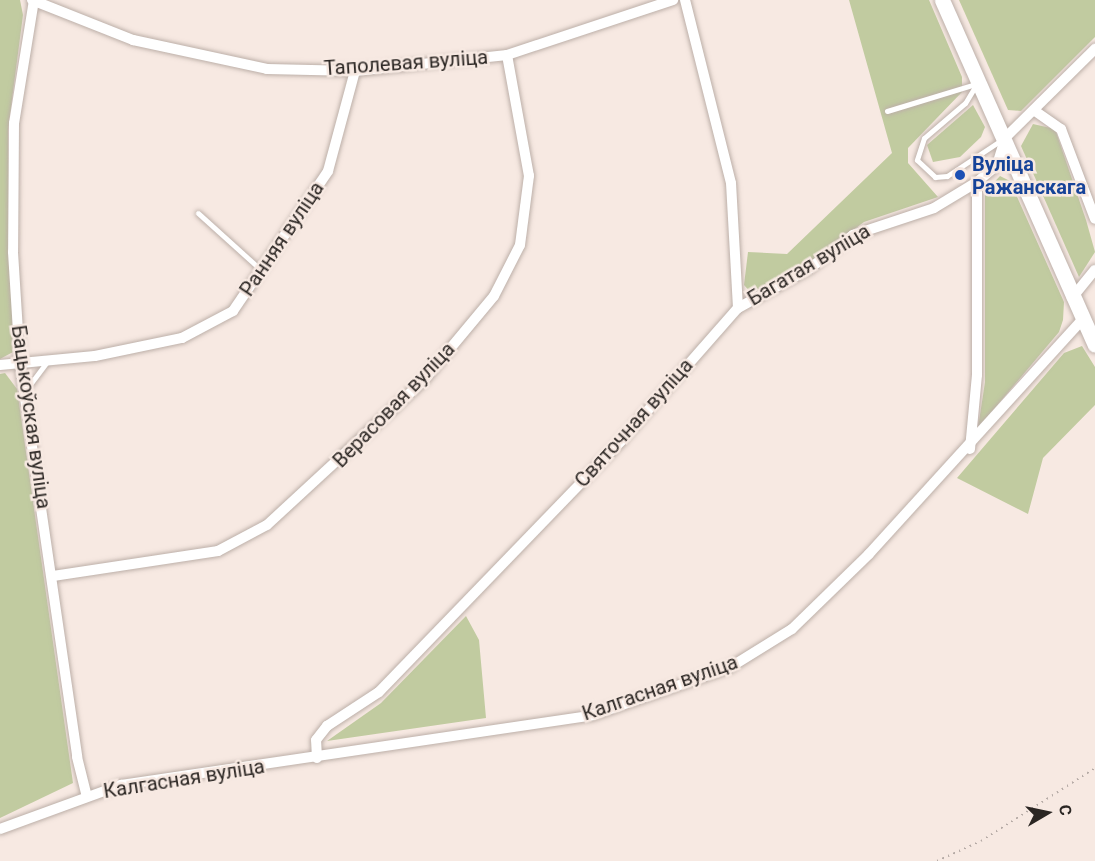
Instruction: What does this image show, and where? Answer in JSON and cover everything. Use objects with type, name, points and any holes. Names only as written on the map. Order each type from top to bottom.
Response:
[{"type":"street","name":"Таполевая вуліца","points":[[33,1],[133,40],[267,69],[355,72],[507,56],[673,0]]},
{"type":"street","points":[[684,0],[731,183],[738,308]]},
{"type":"street","points":[[942,0],[977,83],[1005,138],[1072,298],[1095,345]]},
{"type":"street","name":"Бацькоўская вуліца","points":[[33,1],[14,123],[13,252],[20,364],[53,576],[77,758],[87,797]]},
{"type":"street","name":"Багатая вуліца","points":[[738,308],[809,269],[853,235],[934,208],[978,182],[997,165],[1005,138],[1035,111],[1095,49]]},
{"type":"street","name":"Верасовая вуліца","points":[[53,576],[218,552],[267,525],[325,476],[424,380],[494,296],[520,245],[529,176],[507,56]]},
{"type":"street","name":"Ранняя вуліца","points":[[0,365],[48,361],[182,338],[233,311],[264,272],[328,171],[355,72]]},
{"type":"street","points":[[1035,111],[1061,129],[1095,219]]},
{"type":"street","points":[[970,448],[977,375],[978,182]]},
{"type":"street","points":[[1072,298],[1095,270]]},
{"type":"street","name":"Святочная вуліца","points":[[317,758],[316,740],[327,726],[379,692],[621,441],[738,308]]},
{"type":"street","name":"Калгасная вуліца","points":[[0,829],[121,785],[317,758],[593,714],[729,668],[792,629],[970,448],[1082,320]]},
{"type":"lane","points":[[887,111],[977,83]]},
{"type":"lane","points":[[977,83],[964,103],[924,138],[917,160],[934,177],[947,176],[1005,138]]},
{"type":"lane","points":[[198,213],[264,272]]},
{"type":"lane","points":[[25,392],[48,361]]},
{"type":"path","points":[[937,861],[981,841],[1095,768]]},
{"type":"green space","points":[[0,0],[20,0],[23,15],[8,130],[13,352],[0,359]]},
{"type":"green space","points":[[849,0],[929,0],[962,77],[962,92],[908,148],[908,163],[938,197],[864,222],[800,269],[752,294],[744,285],[748,252],[787,254],[892,153]]},
{"type":"green space","points":[[959,0],[1095,0],[1095,37],[1021,111],[1008,110]]},
{"type":"green space","points":[[973,105],[985,127],[981,137],[960,157],[933,162],[927,145]]},
{"type":"green space","points":[[1033,124],[1055,129],[1086,220],[1095,252],[1079,277],[1021,146]]},
{"type":"green space","points":[[1000,176],[1010,181],[1064,302],[1063,320],[1059,332],[978,428],[985,382],[985,192]]},
{"type":"green space","points":[[1082,346],[1095,367],[1095,405],[1043,458],[1028,514],[957,478],[1064,353]]},
{"type":"green space","points":[[5,373],[17,389],[73,783],[0,818],[0,374]]},
{"type":"green space","points":[[466,616],[479,640],[486,718],[327,741],[381,703]]},
{"type":"place","name":"Вуліца Ражанскага","points":[[960,175]]}]
